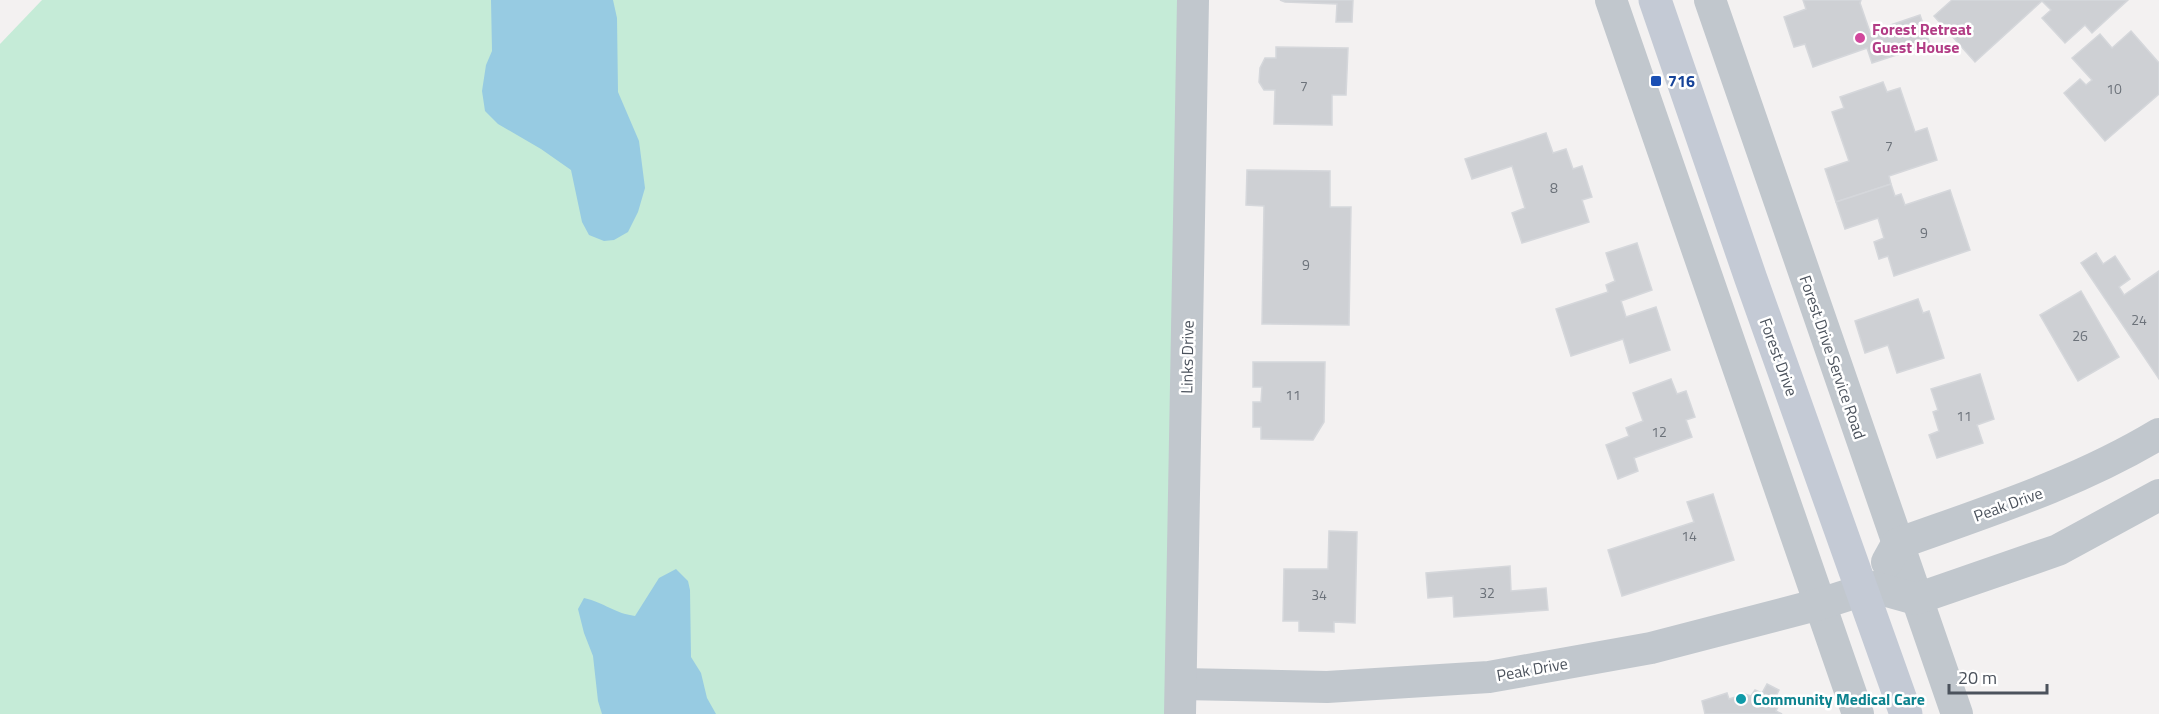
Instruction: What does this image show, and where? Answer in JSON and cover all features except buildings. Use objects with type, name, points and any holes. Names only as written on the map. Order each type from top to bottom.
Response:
[{"type":"main road","name":"Forest Drive","points":[[1655,0],[1751,279],[1867,588],[1906,714]]},
{"type":"street","name":"Links Drive","points":[[1180,699],[1193,0]]},
{"type":"street","points":[[1611,0],[1858,714]]},
{"type":"street","name":"Forest Drive Service Road","points":[[1710,0],[1957,714]]},
{"type":"street","name":"Peak Drive","points":[[1897,544],[2035,495],[2129,452],[2159,434]]},
{"type":"street","points":[[1897,544],[1867,588],[1916,599],[2058,550],[2159,495]]},
{"type":"street","name":"Peak Drive","points":[[1180,699],[1490,676],[1651,648],[1820,604],[1867,588]]},
{"type":"green space","points":[[42,0],[1180,0],[1165,714],[0,714],[0,44]]},
{"type":"water","points":[[491,0],[613,0],[617,18],[618,92],[639,141],[645,188],[638,212],[628,232],[614,240],[604,241],[589,235],[582,222],[571,170],[498,124],[485,111],[482,91],[486,65],[492,51]]},
{"type":"water","points":[[676,569],[688,581],[690,590],[691,657],[701,673],[707,698],[716,714],[602,714],[598,701],[593,656],[578,609],[584,598],[621,613],[635,616],[659,578]]},
{"type":"place","name":"Forest Retreat Guest House","points":[[1860,38]]},
{"type":"place","name":"716","points":[[1656,81]]},
{"type":"place","name":"Community Medical Care","points":[[1741,699]]}]
